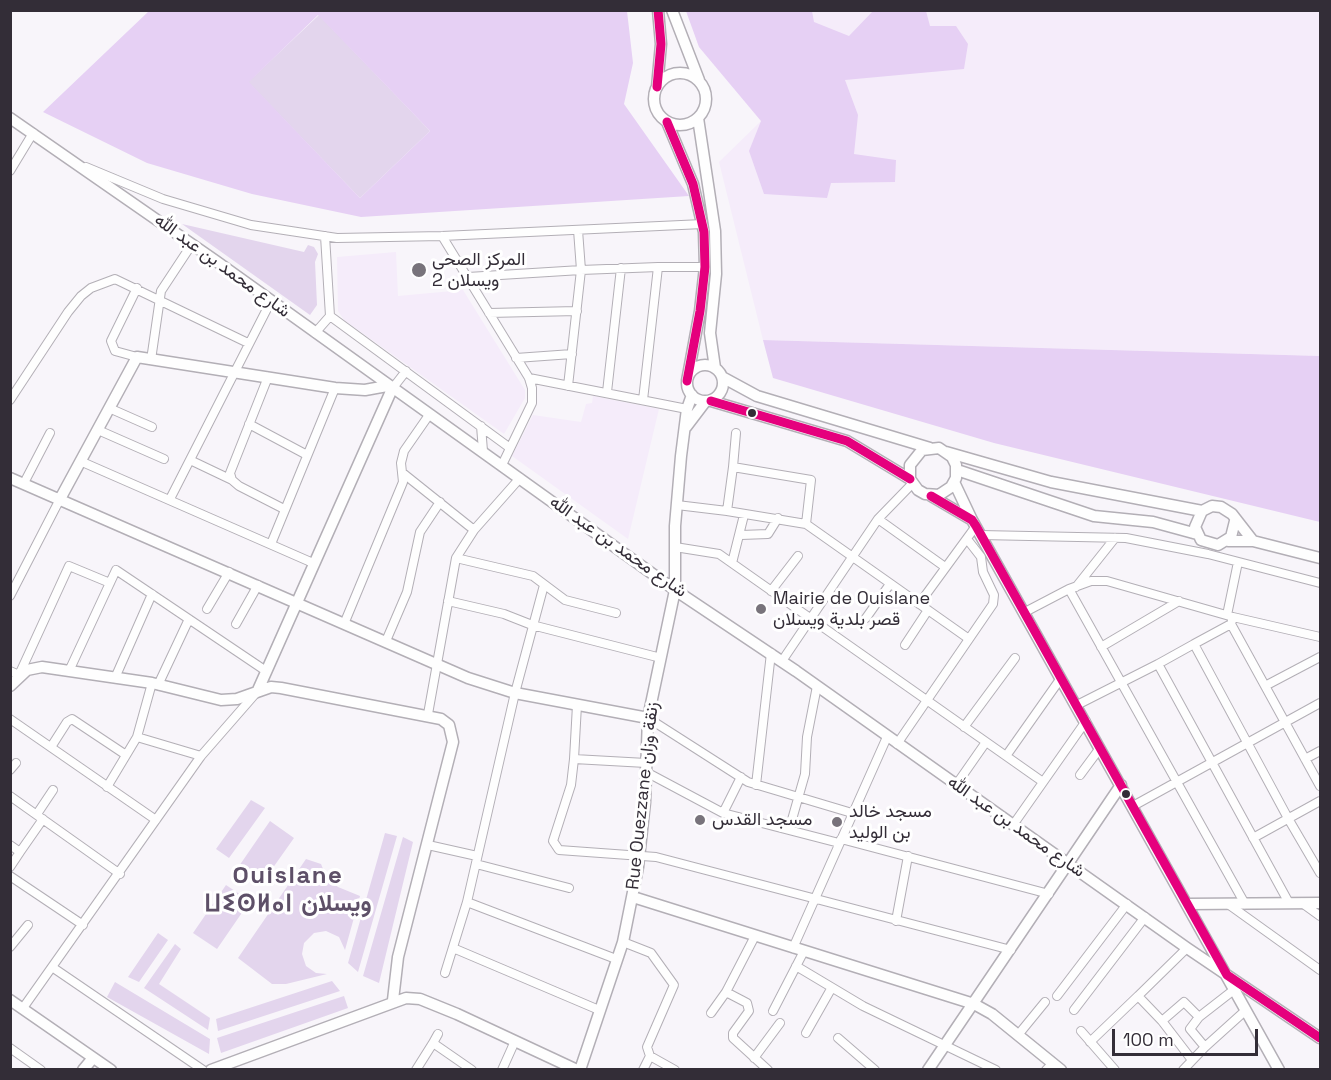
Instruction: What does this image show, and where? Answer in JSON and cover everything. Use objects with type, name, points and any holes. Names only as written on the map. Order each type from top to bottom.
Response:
[{"type":"street","points":[[658,10],[662,44],[654,103],[661,117],[667,122],[693,184],[704,224],[705,267],[687,381],[692,395],[847,441],[976,527],[1152,542],[1320,583]]},
{"type":"street","points":[[667,122],[683,125],[698,118],[704,111],[706,96],[672,10]]},
{"type":"street","points":[[657,87],[661,80],[676,72],[693,75],[699,80]]},
{"type":"street","name":"شارع محمد بن عبد الله","points":[[10,118],[192,244],[675,590],[782,661],[1187,948],[1320,1038]]},
{"type":"street","points":[[698,118],[715,231],[716,274],[710,333],[714,368]]},
{"type":"street","points":[[10,171],[33,133]]},
{"type":"street","points":[[74,162],[162,199],[252,225],[325,236],[442,236],[704,224]]},
{"type":"street","points":[[568,386],[580,270],[578,230]]},
{"type":"street","points":[[315,333],[330,316],[325,236]]},
{"type":"street","points":[[442,236],[529,378],[533,396],[532,403],[502,465]]},
{"type":"street","points":[[151,360],[159,299],[165,282],[192,244]]},
{"type":"street","points":[[643,400],[658,267]]},
{"type":"street","points":[[468,277],[621,268],[705,267]]},
{"type":"street","points":[[607,392],[621,268]]},
{"type":"street","points":[[10,400],[81,296],[91,288],[115,279],[248,343]]},
{"type":"street","points":[[137,288],[111,341],[115,351],[151,360],[335,388],[365,390],[390,387]]},
{"type":"street","points":[[170,500],[248,343],[272,301]]},
{"type":"street","points":[[489,313],[577,311]]},
{"type":"street","points":[[330,316],[510,448]]},
{"type":"street","points":[[516,358],[572,354]]},
{"type":"street","points":[[10,596],[80,461],[138,357]]},
{"type":"street","points":[[687,381],[696,368],[708,365],[722,377],[757,396],[930,448],[1051,482],[1202,511]]},
{"type":"street","points":[[23,1008],[120,874],[201,756],[258,690],[390,387],[405,371]]},
{"type":"street","points":[[232,480],[230,473],[268,377]]},
{"type":"street","points":[[685,427],[708,401],[721,393],[722,377]]},
{"type":"street","points":[[529,378],[687,409]]},
{"type":"street","points":[[271,544],[335,388]]},
{"type":"street","name":"Rue Ouezzane زنقة وزان","points":[[579,1070],[623,942],[633,897],[639,856],[648,718],[675,590],[677,505],[687,409],[692,395]]},
{"type":"street","points":[[109,408],[152,427]]},
{"type":"street","points":[[344,624],[403,482],[404,474],[401,463],[404,452],[429,415]]},
{"type":"street","points":[[249,424],[307,455]]},
{"type":"street","points":[[481,426],[483,451]]},
{"type":"street","points":[[98,430],[164,459]]},
{"type":"street","points":[[24,483],[50,433]]},
{"type":"street","points":[[726,511],[736,433]]},
{"type":"street","points":[[782,661],[878,519],[911,482],[912,460],[922,450],[930,448]]},
{"type":"street","points":[[931,496],[945,492],[954,482],[957,470],[952,457],[946,452]]},
{"type":"street","points":[[190,460],[284,509]]},
{"type":"street","points":[[80,461],[313,563]]},
{"type":"street","points":[[733,467],[809,478],[812,482],[806,524]]},
{"type":"street","points":[[957,470],[1094,516],[1153,522],[1197,534],[1210,545],[1228,541],[1253,541],[1320,558]]},
{"type":"street","points":[[404,474],[474,530]]},
{"type":"street","points":[[10,478],[437,665],[515,693],[648,718],[756,785],[852,813]]},
{"type":"street","points":[[428,714],[456,558],[474,530],[520,478]]},
{"type":"street","points":[[954,482],[976,527],[1279,1070]]},
{"type":"street","points":[[386,641],[407,592],[420,532],[440,502]]},
{"type":"street","points":[[677,505],[778,518],[806,524],[969,639]]},
{"type":"street","points":[[1197,534],[1196,520],[1202,511],[1212,506],[1221,507],[1232,514],[1234,521],[1235,528],[1228,541]]},
{"type":"street","points":[[732,563],[741,535],[744,515]]},
{"type":"street","points":[[741,535],[768,534],[778,518]]},
{"type":"street","points":[[878,519],[945,567]]},
{"type":"street","points":[[1234,521],[1253,541]]},
{"type":"street","points":[[919,604],[976,527]]},
{"type":"street","points":[[897,744],[993,604],[994,595],[983,572],[981,557],[966,538]]},
{"type":"street","points":[[1073,588],[1115,538]]},
{"type":"street","points":[[675,547],[719,554],[1043,782]]},
{"type":"street","points":[[771,591],[798,556]]},
{"type":"street","points":[[456,558],[533,576],[564,600],[616,613]]},
{"type":"street","points":[[1238,562],[1230,618],[1320,786]]},
{"type":"street","points":[[10,686],[69,566],[110,583]]},
{"type":"street","points":[[69,671],[116,570],[266,671]]},
{"type":"street","points":[[207,609],[229,572]]},
{"type":"street","points":[[1025,612],[1091,581],[1107,581],[1230,618],[1320,637]]},
{"type":"street","points":[[866,618],[890,584]]},
{"type":"street","points":[[236,624],[258,585]]},
{"type":"street","points":[[445,973],[467,902],[515,693],[544,585]]},
{"type":"street","points":[[1073,588],[1101,647],[1245,904]]},
{"type":"street","points":[[115,678],[152,594]]},
{"type":"street","points":[[448,601],[504,614],[532,625],[661,658]]},
{"type":"street","points":[[1101,647],[1179,602]]},
{"type":"street","points":[[905,645],[928,610]]},
{"type":"street","points":[[1077,705],[1194,644],[1230,618]]},
{"type":"street","points":[[107,787],[137,737],[155,684],[189,619]]},
{"type":"street","points":[[1194,644],[1320,873]]},
{"type":"street","points":[[756,785],[771,654]]},
{"type":"street","points":[[1265,686],[1320,657]]},
{"type":"street","points":[[964,726],[1016,658]]},
{"type":"street","points":[[1158,664],[1289,903]]},
{"type":"street","points":[[15,673],[35,668],[69,671],[155,684],[221,700],[237,699],[258,690],[281,688],[428,714],[449,725],[453,742],[398,957],[393,1000]]},
{"type":"street","points":[[1006,756],[1061,678]]},
{"type":"street","points":[[789,830],[805,774],[810,717],[817,686]]},
{"type":"street","points":[[1133,806],[1320,703]]},
{"type":"street","points":[[577,705],[571,785],[554,845],[559,850],[656,857],[1011,950]]},
{"type":"street","points":[[10,719],[156,820]]},
{"type":"street","points":[[51,747],[67,722],[72,719],[126,755]]},
{"type":"street","points":[[1013,825],[1086,721]]},
{"type":"street","points":[[137,737],[201,756]]},
{"type":"street","points":[[773,1011],[796,966],[798,950],[814,899],[887,737]]},
{"type":"street","points":[[956,786],[986,742]]},
{"type":"street","points":[[1080,776],[1100,748]]},
{"type":"street","points":[[1305,759],[1320,751]]},
{"type":"street","points":[[574,759],[646,768],[723,813],[908,856],[1049,894]]},
{"type":"street","points":[[723,813],[741,777]]},
{"type":"street","points":[[929,1069],[1121,785]]},
{"type":"street","points":[[10,867],[53,790]]},
{"type":"street","points":[[10,796],[120,874]]},
{"type":"street","points":[[1253,838],[1320,801]]},
{"type":"street","points":[[10,845],[20,852]]},
{"type":"street","points":[[428,845],[569,888]]},
{"type":"street","points":[[896,921],[908,856]]},
{"type":"street","points":[[10,876],[83,925]]},
{"type":"street","points":[[633,897],[974,1004],[1018,1035],[1053,1067]]},
{"type":"street","points":[[467,902],[616,958]]},
{"type":"street","points":[[1302,903],[1320,916]]},
{"type":"street","points":[[1187,904],[1320,903]]},
{"type":"street","points":[[1057,996],[1127,904]]},
{"type":"street","points":[[1228,904],[1320,970]]},
{"type":"street","points":[[1074,1010],[1145,917]]},
{"type":"street","points":[[10,947],[28,925]]},
{"type":"street","points":[[711,1013],[726,992],[755,936]]},
{"type":"street","points":[[623,942],[651,953],[674,986],[647,1047],[650,1056],[675,1070]]},
{"type":"street","points":[[453,948],[599,1010]]},
{"type":"street","points":[[1090,1042],[1187,948]]},
{"type":"street","points":[[796,966],[831,989],[996,1070]]},
{"type":"street","points":[[52,967],[203,1070]]},
{"type":"street","points":[[806,1033],[831,989]]},
{"type":"street","points":[[1205,1047],[1190,1029],[1199,1017],[1235,989]]},
{"type":"street","points":[[726,992],[749,1006],[749,1011],[733,1038],[768,1070]]},
{"type":"street","points":[[1138,996],[1192,1060]]},
{"type":"street","points":[[211,1070],[393,1000],[420,999],[579,1070]]},
{"type":"street","points":[[10,1000],[111,1070]]},
{"type":"street","points":[[1018,1035],[1045,1002]]},
{"type":"street","points":[[1161,1021],[1184,1002],[1199,1017]]},
{"type":"street","points":[[1183,1070],[1246,1010]]},
{"type":"street","points":[[754,1058],[780,1023]]},
{"type":"street","points":[[1081,1031],[1115,1070]]},
{"type":"street","points":[[416,1070],[438,1034]]},
{"type":"street","points":[[838,1038],[875,1070]]},
{"type":"street","points":[[502,1070],[515,1041]]},
{"type":"street","points":[[433,1043],[472,1070]]},
{"type":"street","points":[[10,1048],[42,1070]]},
{"type":"street","points":[[643,1070],[650,1056]]},
{"type":"street","points":[[83,1070],[93,1058]]},
{"type":"shaded area","points":[[149,11],[627,11],[633,63],[624,104],[689,196],[361,217],[252,194],[147,163],[43,112]],"holes":[[[318,15],[430,131],[360,198],[249,82]]]},
{"type":"shaded area","points":[[686,11],[1320,11],[1320,356],[763,340],[719,162],[761,121],[699,47]]},
{"type":"shaded area","points":[[686,11],[812,11],[814,22],[849,36],[873,11],[926,11],[930,26],[956,26],[968,44],[964,69],[845,80],[858,115],[854,154],[896,160],[895,182],[831,183],[827,198],[764,194],[749,151],[761,121],[699,47]]},
{"type":"shaded area","points":[[319,15],[430,131],[360,198],[248,82]]},
{"type":"shaded area","points":[[182,224],[304,252],[308,245],[314,247],[318,254],[315,262],[317,305],[310,315]]},
{"type":"shaded area","points":[[396,252],[398,296],[463,290],[525,390],[525,398],[504,434],[344,320],[338,311],[337,257]]},
{"type":"shaded area","points":[[763,340],[1320,356],[1320,522],[994,443],[773,378]]},
{"type":"shaded area","points":[[593,396],[659,409],[628,539],[512,456],[533,415],[581,422],[586,404],[592,403]]},
{"type":"shaded area","points":[[251,800],[265,808],[229,858],[216,849]]},
{"type":"shaded area","points":[[270,821],[294,838],[260,886],[237,869]]},
{"type":"shaded area","points":[[385,833],[397,836],[358,972],[348,963]]},
{"type":"shaded area","points":[[403,837],[413,842],[379,983],[363,976]]},
{"type":"shaded area","points":[[306,859],[321,864],[326,876],[338,887],[360,896],[345,950],[339,937],[326,931],[314,933],[304,943],[302,954],[306,966],[316,973],[327,974],[286,984],[272,984],[238,958]]},
{"type":"shaded area","points":[[226,885],[250,901],[217,949],[193,933]]},
{"type":"shaded area","points":[[158,933],[168,940],[139,982],[128,977]]},
{"type":"shaded area","points":[[175,944],[181,949],[159,984],[210,1018],[208,1030],[144,988]]},
{"type":"shaded area","points":[[332,981],[340,991],[218,1031],[216,1019]]},
{"type":"shaded area","points":[[115,982],[210,1039],[209,1054],[107,997]]},
{"type":"shaded area","points":[[344,996],[348,1008],[221,1053],[217,1038]]},
{"type":"transit line","points":[[657,87],[661,44],[658,10]]},
{"type":"transit line","points":[[667,122],[693,184],[704,232],[705,267],[700,311],[687,381]]},
{"type":"transit line","points":[[711,401],[847,441],[910,479]]},
{"type":"transit line","points":[[931,496],[972,520],[976,526],[1227,975],[1320,1038]]},
{"type":"place","name":"المركز الصحي ويسلان 2","points":[[419,270]]},
{"type":"place","name":"Mairie de Ouislane قصر بلدية ويسلان","points":[[761,609]]},
{"type":"place","name":"مسجد القدس","points":[[700,820]]},
{"type":"place","name":"مسجد خالد بن الوليد","points":[[837,822]]},
{"type":"district","name":"Ouislane ⵡⵉⵙⵍⴰⵏ ويسلان","points":[[288,890]]}]
